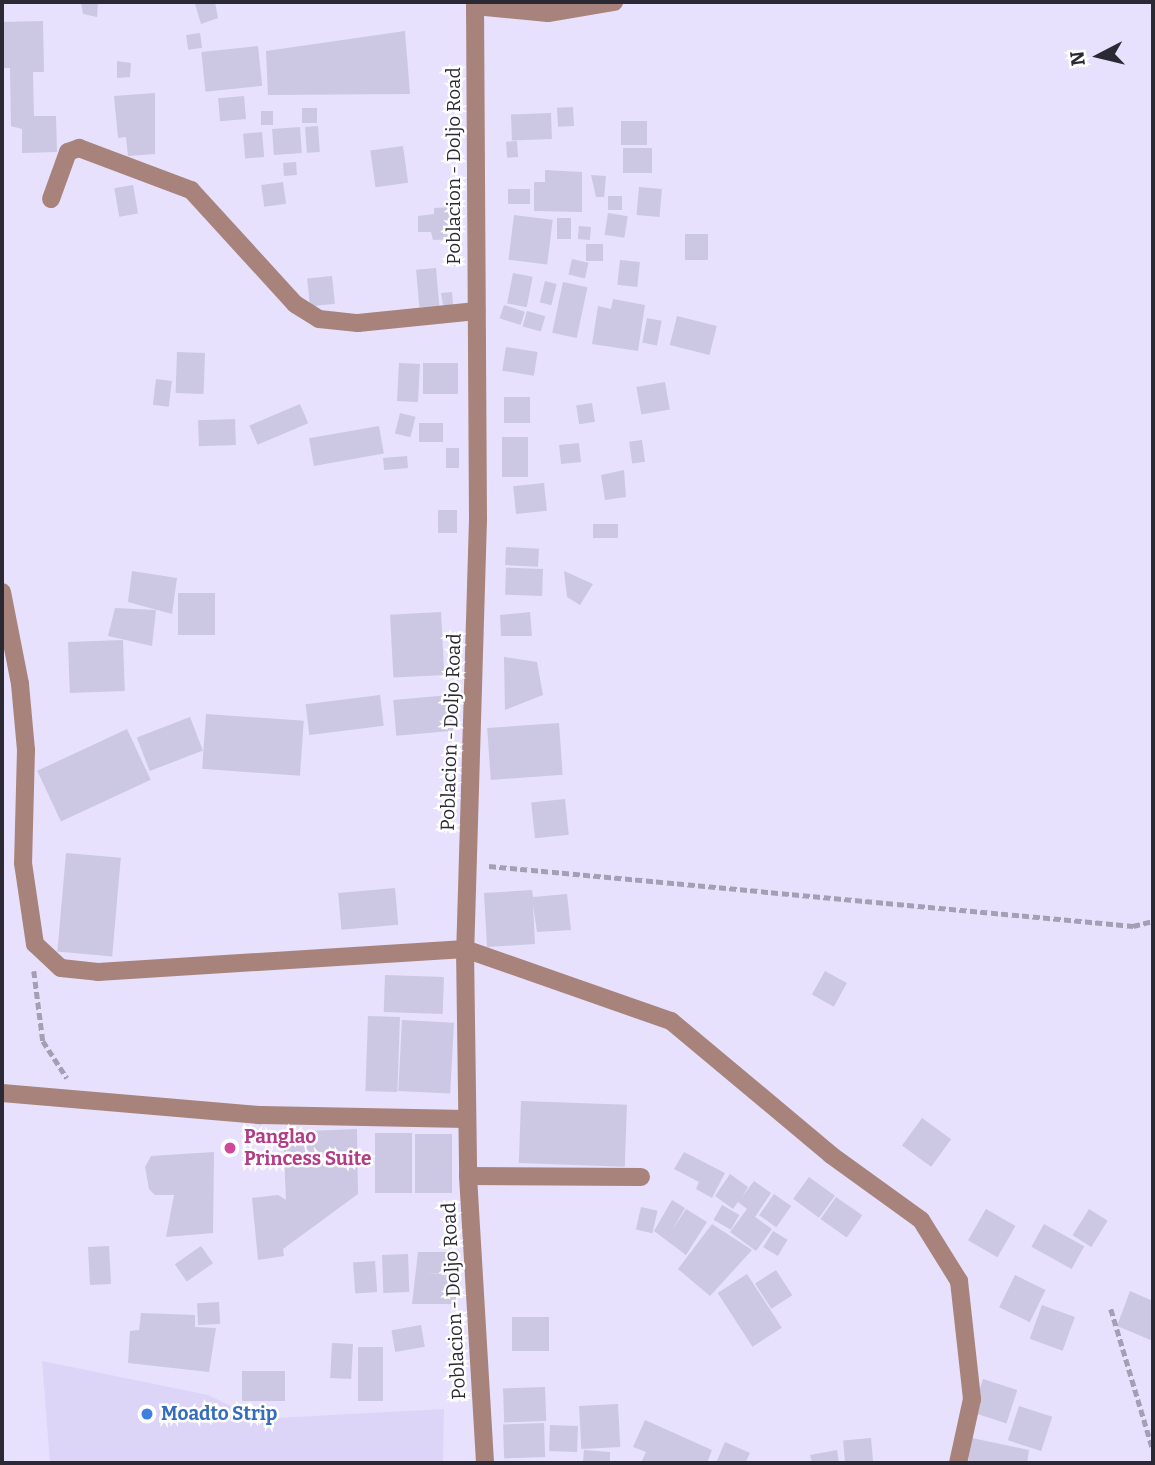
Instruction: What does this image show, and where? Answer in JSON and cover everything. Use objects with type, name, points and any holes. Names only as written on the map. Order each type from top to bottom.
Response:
[{"type":"street","points":[[475,4],[548,13],[614,2]]},
{"type":"street","name":"Poblacion - Doljo Road","points":[[475,4],[478,519],[465,949],[466,1119],[485,1463]]},
{"type":"street","points":[[51,199],[68,152],[79,148],[191,190],[295,304],[319,319],[358,323],[476,311]]},
{"type":"street","points":[[2,592],[23,724],[23,863],[35,944],[61,968],[98,972],[465,949],[671,1021],[831,1155],[921,1220],[959,1281],[972,1399],[958,1463]]},
{"type":"street","points":[[2,1093],[261,1115],[466,1119]]},
{"type":"street","points":[[468,1176],[641,1177]]},
{"type":"path","points":[[468,864],[1133,926],[1153,920]]},
{"type":"path","points":[[35,944],[33,960],[43,1041],[80,1099]]},
{"type":"path","points":[[1111,1309],[1153,1450]]},
{"type":"shaded area","name":"Moadto Strip","points":[[42,1361],[208,1395],[258,1419],[444,1409],[443,1463],[50,1463]]},
{"type":"building","points":[[81,2],[98,2],[97,17],[83,14]]},
{"type":"building","points":[[215,2],[218,18],[201,24],[195,4]]},
{"type":"building","points":[[43,21],[44,72],[33,72],[34,116],[56,116],[57,152],[22,153],[22,129],[11,126],[10,68],[2,68],[2,22]]},
{"type":"building","points":[[405,31],[410,94],[268,95],[266,51]]},
{"type":"building","points":[[200,33],[202,48],[188,50],[186,35]]},
{"type":"building","points":[[258,46],[262,86],[205,92],[201,52]]},
{"type":"building","points":[[117,61],[131,63],[130,77],[117,78]]},
{"type":"building","points":[[155,93],[155,154],[128,156],[126,137],[118,138],[114,96]]},
{"type":"building","points":[[244,96],[246,119],[220,121],[218,98]]},
{"type":"building","points":[[573,107],[574,126],[558,127],[557,108]]},
{"type":"building","points":[[302,108],[317,108],[317,123],[302,123]]},
{"type":"building","points":[[261,111],[273,111],[273,125],[261,125]]},
{"type":"building","points":[[551,113],[552,139],[512,140],[511,114]]},
{"type":"building","points":[[621,121],[647,121],[647,145],[621,145]]},
{"type":"building","points":[[318,126],[320,152],[307,153],[305,127]]},
{"type":"building","points":[[300,127],[302,153],[274,155],[272,129]]},
{"type":"building","points":[[262,132],[264,157],[245,159],[243,134]]},
{"type":"building","points":[[517,141],[518,157],[507,158],[506,142]]},
{"type":"building","points":[[403,146],[408,183],[375,187],[370,151]]},
{"type":"building","points":[[623,148],[652,148],[652,173],[623,173]]},
{"type":"building","points":[[296,162],[297,175],[284,176],[283,163]]},
{"type":"building","points":[[545,170],[582,172],[582,212],[534,211],[534,182],[545,182]]},
{"type":"building","points":[[591,175],[606,176],[604,197],[596,197]]},
{"type":"building","points":[[283,182],[286,204],[264,207],[261,185]]},
{"type":"building","points":[[133,185],[138,214],[119,217],[114,188]]},
{"type":"building","points":[[639,187],[662,189],[659,217],[637,215]]},
{"type":"building","points":[[508,189],[530,189],[530,204],[508,204]]},
{"type":"building","points":[[608,196],[622,196],[622,210],[608,210]]},
{"type":"building","points":[[454,207],[453,239],[433,240],[431,232],[418,232],[418,216],[434,214],[434,208]]},
{"type":"building","points":[[608,213],[628,216],[624,238],[605,235]]},
{"type":"building","points":[[514,215],[553,220],[547,264],[509,260]]},
{"type":"building","points":[[557,218],[571,218],[571,239],[557,239]]},
{"type":"building","points":[[579,226],[591,227],[590,240],[578,239]]},
{"type":"building","points":[[685,234],[708,234],[708,260],[685,260]]},
{"type":"building","points":[[448,242],[457,242],[457,266],[448,266]]},
{"type":"building","points":[[586,244],[603,244],[603,261],[586,261]]},
{"type":"building","points":[[572,259],[589,263],[585,278],[568,275]]},
{"type":"building","points":[[620,260],[640,262],[637,287],[617,285]]},
{"type":"building","points":[[436,268],[439,306],[419,308],[416,270]]},
{"type":"building","points":[[513,273],[533,277],[527,307],[507,303]]},
{"type":"building","points":[[332,276],[335,304],[310,306],[307,279]]},
{"type":"building","points":[[545,281],[557,284],[551,305],[540,302]]},
{"type":"building","points":[[563,282],[587,287],[577,338],[552,333]]},
{"type":"building","points":[[452,292],[453,305],[443,305],[441,293]]},
{"type":"building","points":[[613,299],[645,305],[638,351],[592,344],[598,306],[611,309]]},
{"type":"building","points":[[504,305],[525,312],[521,325],[500,318]]},
{"type":"building","points":[[527,311],[545,316],[541,332],[523,326]]},
{"type":"building","points":[[677,316],[717,326],[710,355],[670,345]]},
{"type":"building","points":[[647,318],[662,321],[657,345],[642,343]]},
{"type":"building","points":[[506,347],[538,352],[534,376],[502,371]]},
{"type":"building","points":[[177,352],[205,353],[204,394],[176,393]]},
{"type":"building","points":[[399,363],[420,364],[418,402],[397,401]]},
{"type":"building","points":[[423,363],[458,363],[458,394],[423,394]]},
{"type":"building","points":[[156,379],[172,381],[169,407],[153,405]]},
{"type":"building","points":[[665,382],[670,410],[641,415],[636,387]]},
{"type":"building","points":[[504,397],[530,397],[530,423],[504,423]]},
{"type":"building","points":[[592,403],[595,422],[579,424],[576,406]]},
{"type":"building","points":[[300,404],[308,423],[258,445],[249,425]]},
{"type":"building","points":[[400,413],[416,417],[410,437],[395,433]]},
{"type":"building","points":[[235,419],[236,445],[199,446],[198,420]]},
{"type":"building","points":[[419,423],[443,423],[443,442],[419,442]]},
{"type":"building","points":[[379,426],[384,454],[314,466],[309,438]]},
{"type":"building","points":[[502,437],[528,437],[528,477],[502,477]]},
{"type":"building","points":[[642,440],[645,462],[632,464],[629,442]]},
{"type":"building","points":[[579,443],[581,462],[561,464],[559,445]]},
{"type":"building","points":[[446,448],[459,448],[459,468],[446,468]]},
{"type":"building","points":[[407,456],[408,468],[384,470],[383,458]]},
{"type":"building","points":[[624,470],[626,497],[605,500],[601,475]]},
{"type":"building","points":[[544,483],[547,511],[516,514],[513,486]]},
{"type":"building","points":[[438,510],[457,510],[457,533],[438,533]]},
{"type":"building","points":[[593,524],[618,524],[618,538],[593,538]]},
{"type":"building","points":[[506,547],[539,549],[538,567],[505,565]]},
{"type":"building","points":[[506,568],[543,569],[542,596],[505,595]]},
{"type":"building","points":[[132,571],[177,578],[172,614],[128,602]]},
{"type":"building","points":[[564,571],[593,584],[580,605],[567,597]]},
{"type":"building","points":[[178,593],[215,593],[215,635],[178,635]]},
{"type":"building","points":[[115,608],[156,610],[152,646],[108,636]]},
{"type":"building","points":[[441,612],[444,675],[393,678],[390,615]]},
{"type":"building","points":[[530,612],[532,636],[501,636],[500,615]]},
{"type":"building","points":[[123,640],[125,691],[70,693],[68,642]]},
{"type":"building","points":[[504,657],[537,662],[543,695],[505,710]]},
{"type":"building","points":[[380,695],[384,726],[309,735],[306,704]]},
{"type":"building","points":[[450,695],[453,731],[396,736],[393,700]]},
{"type":"building","points":[[206,714],[304,721],[300,776],[202,769]]},
{"type":"building","points":[[190,717],[203,751],[150,771],[137,737]]},
{"type":"building","points":[[559,723],[563,775],[491,780],[487,728]]},
{"type":"building","points":[[127,729],[151,780],[61,822],[37,771]]},
{"type":"building","points":[[565,799],[569,835],[535,838],[531,803]]},
{"type":"building","points":[[66,853],[121,858],[112,956],[57,952]]},
{"type":"building","points":[[395,888],[398,925],[341,930],[338,893]]},
{"type":"building","points":[[532,890],[533,897],[567,894],[571,930],[537,932],[533,905],[535,944],[487,947],[484,893]]},
{"type":"building","points":[[825,971],[847,983],[834,1007],[812,995]]},
{"type":"building","points":[[385,975],[444,977],[443,1014],[384,1012]]},
{"type":"building","points":[[368,1016],[400,1017],[397,1092],[365,1091]]},
{"type":"building","points":[[402,1020],[454,1023],[450,1094],[398,1091]]},
{"type":"building","points":[[521,1101],[627,1105],[625,1167],[519,1163]]},
{"type":"building","points":[[922,1118],[951,1139],[931,1167],[902,1146]]},
{"type":"building","points":[[357,1129],[358,1194],[283,1249],[284,1256],[258,1260],[252,1198],[278,1195],[286,1200],[283,1132]]},
{"type":"building","points":[[375,1133],[412,1133],[412,1193],[375,1193]]},
{"type":"building","points":[[415,1134],[452,1134],[452,1193],[415,1193]]},
{"type":"building","points":[[214,1152],[213,1233],[166,1237],[174,1195],[155,1195],[149,1189],[145,1167],[151,1156]]},
{"type":"building","points":[[684,1152],[725,1173],[712,1198],[696,1189],[699,1182],[674,1169]]},
{"type":"building","points":[[730,1174],[748,1187],[742,1197],[754,1181],[771,1193],[755,1217],[772,1229],[756,1251],[730,1232],[747,1209],[738,1202],[733,1209],[715,1196]]},
{"type":"building","points":[[809,1177],[835,1196],[819,1218],[793,1199]]},
{"type":"building","points":[[774,1194],[791,1206],[776,1227],[759,1215]]},
{"type":"building","points":[[836,1197],[862,1215],[847,1237],[821,1219]]},
{"type":"building","points":[[672,1200],[685,1208],[672,1230],[686,1209],[707,1222],[686,1255],[654,1231]]},
{"type":"building","points":[[722,1205],[739,1215],[731,1230],[714,1220]]},
{"type":"building","points":[[641,1207],[658,1211],[652,1233],[636,1229]]},
{"type":"building","points":[[986,1209],[1015,1226],[997,1257],[968,1240]]},
{"type":"building","points":[[1089,1209],[1108,1221],[1091,1247],[1073,1235]]},
{"type":"building","points":[[712,1224],[752,1250],[710,1296],[678,1269]]},
{"type":"building","points":[[1044,1224],[1084,1246],[1072,1269],[1031,1247]]},
{"type":"building","points":[[773,1231],[788,1240],[778,1256],[763,1247]]},
{"type":"building","points":[[109,1246],[111,1284],[90,1285],[88,1247]]},
{"type":"building","points":[[201,1246],[213,1263],[187,1282],[175,1264]]},
{"type":"building","points":[[418,1252],[453,1252],[453,1273],[426,1274],[456,1274],[456,1304],[412,1304]]},
{"type":"building","points":[[408,1254],[409,1292],[383,1293],[382,1255]]},
{"type":"building","points":[[375,1261],[377,1292],[355,1293],[353,1263]]},
{"type":"building","points":[[776,1270],[792,1295],[771,1309],[755,1284]]},
{"type":"building","points":[[747,1274],[782,1328],[753,1347],[718,1293]]},
{"type":"building","points":[[1015,1275],[1046,1290],[1030,1322],[999,1307]]},
{"type":"building","points":[[1130,1291],[1153,1301],[1153,1341],[1117,1326]]},
{"type":"building","points":[[219,1302],[220,1324],[198,1325],[197,1303]]},
{"type":"building","points":[[1042,1305],[1075,1317],[1063,1351],[1030,1339]]},
{"type":"building","points":[[141,1313],[195,1315],[195,1327],[216,1328],[209,1372],[128,1363],[130,1331],[139,1330]]},
{"type":"building","points":[[512,1317],[549,1317],[549,1351],[512,1351]]},
{"type":"building","points":[[421,1325],[425,1347],[395,1352],[391,1330]]},
{"type":"building","points":[[332,1343],[353,1344],[351,1379],[330,1378]]},
{"type":"building","points":[[358,1347],[383,1347],[383,1401],[358,1401]]},
{"type":"building","points":[[242,1371],[285,1371],[285,1401],[242,1401]]},
{"type":"building","points":[[983,1379],[1017,1390],[1006,1423],[972,1412]]},
{"type":"building","points":[[545,1387],[546,1421],[504,1422],[503,1388]]},
{"type":"building","points":[[618,1404],[620,1447],[581,1449],[579,1406]]},
{"type":"building","points":[[1019,1406],[1052,1417],[1041,1451],[1008,1440]]},
{"type":"building","points":[[645,1420],[712,1450],[707,1463],[641,1463],[646,1452],[633,1447]]},
{"type":"building","points":[[544,1423],[545,1457],[504,1458],[503,1424]]},
{"type":"building","points":[[550,1425],[578,1426],[577,1452],[549,1451]]},
{"type":"building","points":[[871,1438],[873,1463],[845,1463],[843,1440]]},
{"type":"building","points":[[972,1438],[1029,1450],[1027,1463],[968,1463]]},
{"type":"building","points":[[725,1442],[750,1453],[745,1463],[716,1463]]},
{"type":"building","points":[[584,1450],[610,1452],[610,1463],[583,1463]]},
{"type":"building","points":[[837,1450],[839,1463],[812,1463],[810,1455]]},
{"type":"place","name":"Panglao Princess Suite","points":[[230,1148]]},
{"type":"place","name":"Moadto Strip","points":[[147,1414]]}]
